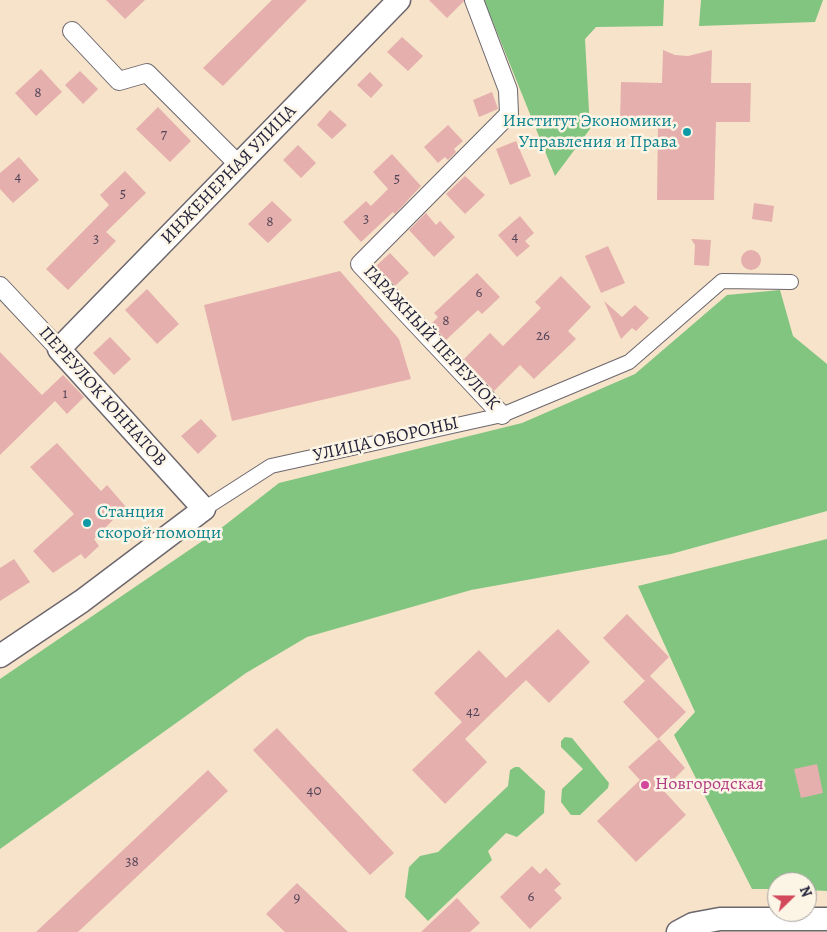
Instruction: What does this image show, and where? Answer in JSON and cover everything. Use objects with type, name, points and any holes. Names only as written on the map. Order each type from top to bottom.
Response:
[{"type":"street","name":"ИНЖЕНЕРНАЯ УЛИЦА","points":[[59,349],[399,0]]},
{"type":"street","name":"ГАРАЖНЫЙ ПЕРЕУЛОК","points":[[474,0],[508,90],[509,114],[360,264],[502,415]]},
{"type":"street","points":[[72,31],[119,81],[147,73],[239,166]]},
{"type":"street","name":"УЛИЦА ОБОРОНЫ","points":[[0,656],[82,601],[204,509],[271,466],[502,415],[629,362],[722,281],[791,282]]},
{"type":"street","name":"ПЕРЕУЛОК ЮННАТОВ","points":[[0,286],[204,509]]},
{"type":"street","points":[[678,932],[693,924],[720,919],[827,919]]},
{"type":"green space","points":[[484,0],[664,0],[663,26],[596,27],[585,39],[590,129],[555,176]]},
{"type":"green space","points":[[701,0],[823,0],[815,22],[699,26]]},
{"type":"green space","points":[[780,290],[793,336],[827,364],[827,511],[671,554],[471,590],[307,637],[246,673],[0,849],[0,679],[220,529],[279,483],[522,423],[635,374],[727,295]]},
{"type":"green space","points":[[827,539],[827,891],[817,890],[817,872],[767,872],[767,889],[752,889],[674,735],[695,712],[638,586]]},
{"type":"green space","points":[[565,737],[572,738],[609,783],[608,788],[580,815],[571,815],[561,802],[562,789],[583,769],[561,747],[561,741]]},
{"type":"green space","points":[[519,767],[545,791],[544,813],[517,837],[506,833],[488,851],[492,860],[428,921],[405,897],[409,867],[420,856],[438,852],[508,786],[510,770]]},
{"type":"building","points":[[106,0],[145,0],[125,19]]},
{"type":"building","points":[[272,0],[307,0],[223,86],[203,68]]},
{"type":"building","points":[[429,0],[464,0],[464,1],[447,18]]},
{"type":"building","points":[[402,37],[423,56],[408,71],[387,52]]},
{"type":"building","name":"Институт Экономики, Управления и Права","points":[[663,50],[675,55],[688,56],[712,50],[711,83],[751,83],[750,122],[716,122],[714,200],[657,200],[658,122],[620,122],[621,82],[662,83]]},
{"type":"building","points":[[41,69],[62,92],[36,116],[15,93]]},
{"type":"building","points":[[80,71],[98,89],[83,104],[65,85]]},
{"type":"building","points":[[370,72],[383,85],[371,98],[357,85]]},
{"type":"building","points":[[492,92],[498,109],[479,117],[473,100]]},
{"type":"building","points":[[158,107],[191,141],[170,162],[136,129]]},
{"type":"building","points":[[330,110],[347,125],[332,139],[317,125]]},
{"type":"building","points":[[448,125],[463,141],[454,149],[456,152],[448,160],[445,157],[438,163],[424,147]]},
{"type":"building","points":[[516,141],[531,176],[510,185],[496,149]]},
{"type":"building","points":[[298,145],[316,163],[301,178],[283,160]]},
{"type":"building","points":[[392,154],[421,186],[395,214],[393,212],[361,242],[343,222],[366,201],[371,206],[388,189],[373,172]]},
{"type":"building","points":[[19,157],[39,180],[13,203],[0,189],[0,173]]},
{"type":"building","points":[[125,171],[146,193],[106,232],[116,241],[68,290],[46,269],[109,205],[100,195]]},
{"type":"building","points":[[465,176],[485,195],[465,214],[446,194]]},
{"type":"building","points":[[272,201],[292,220],[268,243],[248,224]]},
{"type":"building","points":[[754,203],[774,206],[772,222],[752,219]]},
{"type":"building","points":[[426,213],[436,225],[440,221],[455,237],[434,257],[409,230]]},
{"type":"building","points":[[520,216],[534,233],[525,241],[530,246],[517,257],[498,235]]},
{"type":"building","points":[[691,239],[711,240],[709,266],[694,265],[695,245]]},
{"type":"building","points":[[608,246],[625,283],[601,293],[585,256]]},
{"type":"building","points":[[751,250],[758,253],[761,260],[758,267],[751,270],[744,267],[741,260],[744,253]]},
{"type":"building","points":[[390,253],[409,273],[395,286],[376,266]]},
{"type":"building","points":[[340,271],[399,339],[411,379],[232,421],[204,305]]},
{"type":"building","points":[[477,273],[500,297],[482,314],[478,310],[446,340],[431,324],[438,317],[434,313]]},
{"type":"building","points":[[561,276],[591,307],[568,331],[576,339],[534,379],[520,365],[494,391],[464,359],[490,333],[503,346],[541,308],[535,302]]},
{"type":"building","points":[[147,289],[179,324],[157,344],[125,310]]},
{"type":"building","points":[[604,301],[622,317],[635,305],[649,318],[636,331],[632,328],[621,339]]},
{"type":"building","points":[[110,337],[131,359],[114,375],[93,353]]},
{"type":"building","points":[[0,352],[42,395],[63,375],[84,397],[67,414],[55,401],[0,455]]},
{"type":"building","points":[[201,419],[217,436],[198,454],[181,436]]},
{"type":"building","points":[[57,443],[101,491],[107,485],[126,507],[94,539],[99,546],[85,559],[81,554],[53,573],[33,551],[74,514],[30,467]]},
{"type":"building","points":[[14,559],[30,582],[0,601],[0,568]]},
{"type":"building","points":[[627,614],[669,657],[645,681],[603,638]]},
{"type":"building","points":[[558,629],[590,662],[549,703],[526,680],[465,739],[487,762],[445,804],[412,770],[462,722],[434,693],[479,650],[506,678]]},
{"type":"building","points":[[650,676],[686,712],[658,739],[623,702]]},
{"type":"building","points":[[277,728],[394,853],[370,875],[253,750]]},
{"type":"building","points":[[659,739],[685,768],[663,790],[686,815],[636,862],[597,821],[640,780],[628,767]]},
{"type":"building","points":[[817,764],[823,793],[801,798],[794,769]]},
{"type":"building","points":[[208,770],[228,791],[78,932],[36,932]]},
{"type":"building","points":[[532,866],[540,874],[546,868],[561,884],[554,890],[562,898],[530,929],[500,897]]},
{"type":"building","points":[[297,883],[348,932],[285,932],[266,914]]},
{"type":"building","points":[[457,898],[480,923],[470,932],[421,932]]},
{"type":"place","name":"Институт Экономики, Управления и Права","points":[[687,132]]},
{"type":"place","name":"Станция скорой помощи","points":[[87,523]]},
{"type":"place","name":"Новгородская","points":[[645,785]]}]
